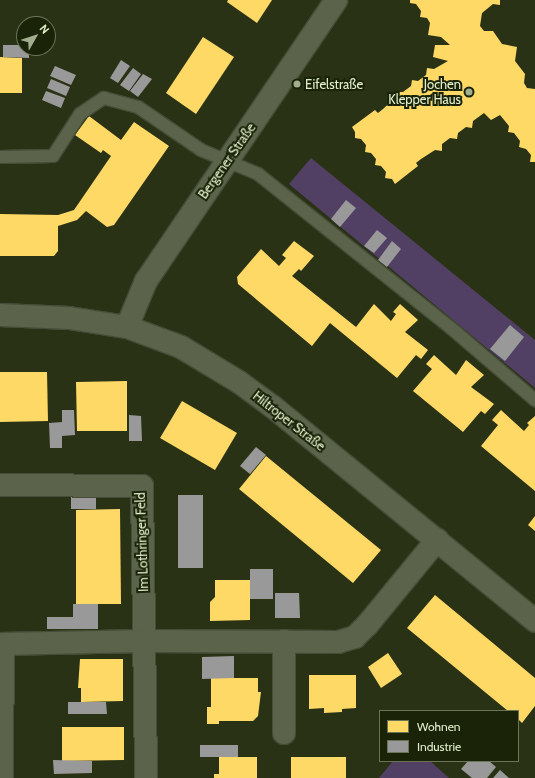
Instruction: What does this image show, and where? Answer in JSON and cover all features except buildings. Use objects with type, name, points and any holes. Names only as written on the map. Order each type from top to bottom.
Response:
[{"type":"street","name":"Bergener Straße","points":[[126,327],[146,281],[336,0]]},
{"type":"street","name":"Hiltroper Straße","points":[[0,315],[69,318],[126,327],[181,347],[239,382],[535,621]]},
{"type":"street","name":"Im Lothringer Feld","points":[[0,485],[142,486],[146,641],[146,778]]},
{"type":"street","points":[[2,778],[2,644],[146,641],[338,642],[355,637],[368,624],[436,540]]},
{"type":"street","points":[[284,641],[284,733]]},
{"type":"lane","points":[[0,157],[54,156],[80,114],[104,98],[138,107],[202,150],[258,174],[457,333],[535,400]]},
{"type":"shaded area","points":[[311,158],[535,340],[535,388],[289,184]]},
{"type":"shaded area","points":[[392,762],[431,762],[449,778],[379,778]]},
{"type":"place","name":"Eifelstraße","points":[[297,84]]},
{"type":"place","name":"Jochen Klepper Haus","points":[[469,92]]}]
